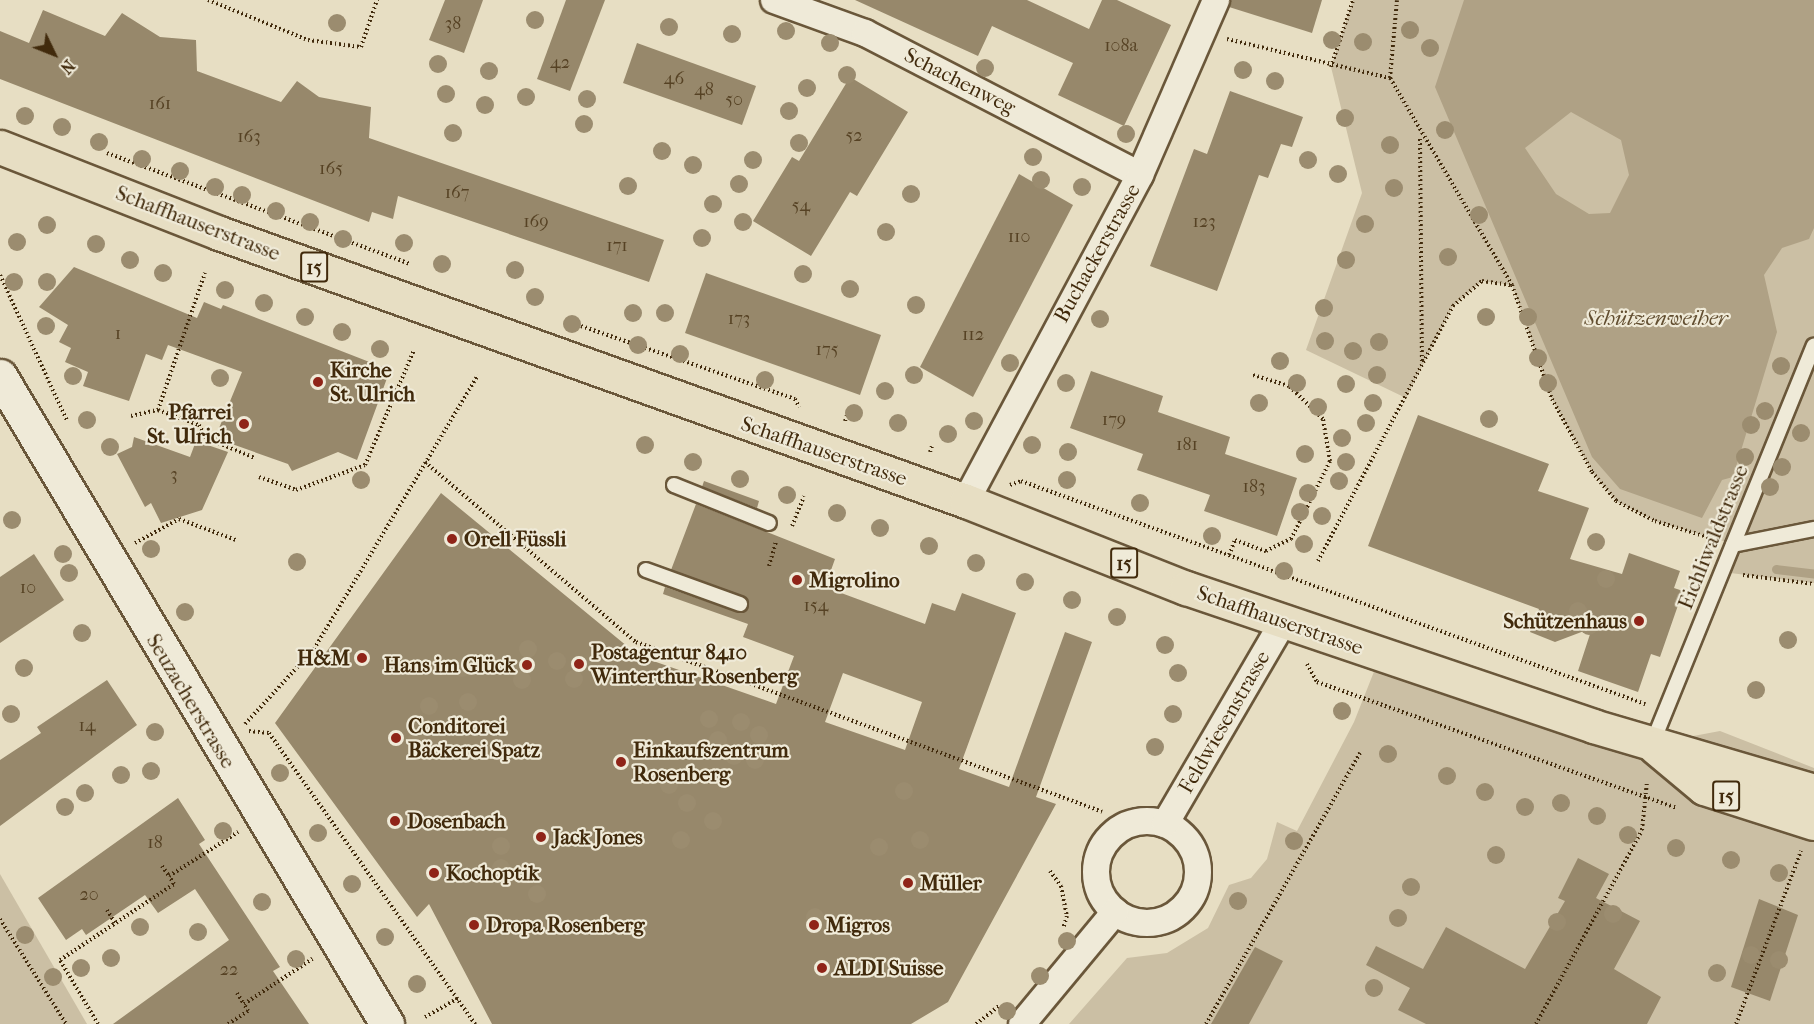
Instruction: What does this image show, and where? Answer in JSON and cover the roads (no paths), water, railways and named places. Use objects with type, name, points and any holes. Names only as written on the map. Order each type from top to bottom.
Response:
[{"type":"main road","name":"Schaffhauserstrasse","points":[[0,147],[230,237],[966,501],[1284,620],[1652,744],[1712,757],[1814,791]]},
{"type":"main road","name":"Seuzacherstrasse","points":[[0,376],[387,1024]]},
{"type":"main road","name":"Schaffhauserstrasse","points":[[1652,744],[1704,788],[1814,823]]},
{"type":"street","name":"Schachenweg","points":[[774,0],[865,33],[1140,175]]},
{"type":"street","name":"Buchackerstrasse","points":[[966,501],[1140,175],[1204,34],[1216,0]]},
{"type":"street","name":"Feldwiesenstrasse","points":[[1165,824],[1284,620]]},
{"type":"street","points":[[1129,824],[1165,824],[1190,844],[1198,867],[1195,891],[1181,910],[1160,921],[1128,920],[1115,912],[1096,873],[1104,845],[1129,824]]},
{"type":"street","points":[[1022,1024],[1115,912]]},
{"type":"lane","name":"Eichliwaldstrasse","points":[[1652,744],[1814,346]]},
{"type":"lane","points":[[674,485],[769,523]]},
{"type":"lane","points":[[1733,544],[1814,529]]},
{"type":"lane","points":[[646,570],[740,604]]},
{"type":"water","name":"Schützenweiher","points":[[1464,0],[1814,0],[1814,228],[1809,239],[1782,248],[1764,275],[1777,332],[1733,477],[1722,480],[1702,518],[1620,489],[1592,457],[1435,87]],"holes":[[[1571,112],[1621,140],[1629,175],[1610,213],[1589,214],[1556,194],[1525,148]]]},
{"type":"waterway","points":[[1776,569],[1814,574]]},
{"type":"place","name":"Kirche St. Ulrich","points":[[318,382]]},
{"type":"place","name":"Pfarrei St. Ulrich","points":[[244,424]]},
{"type":"place","name":"Orell Füssli","points":[[452,539]]},
{"type":"place","name":"Migrolino","points":[[797,580]]},
{"type":"place","name":"Schützenhaus","points":[[1639,621]]},
{"type":"place","name":"H&M","points":[[362,658]]},
{"type":"place","name":"Postagentur 8410 Winterthur Rosenberg","points":[[579,664]]},
{"type":"place","name":"Hans im Glück","points":[[527,665]]},
{"type":"place","name":"Conditorei Bäckerei Spatz","points":[[396,738]]},
{"type":"place","name":"Einkaufszentrum Rosenberg","points":[[621,762]]},
{"type":"place","name":"Dosenbach","points":[[395,821]]},
{"type":"place","name":"Jack Jones","points":[[541,837]]},
{"type":"place","name":"Kochoptik","points":[[434,873]]},
{"type":"place","name":"Müller","points":[[908,883]]},
{"type":"place","name":"Dropa Rosenberg","points":[[474,925]]},
{"type":"place","name":"Migros","points":[[814,925]]},
{"type":"place","name":"ALDI Suisse","points":[[822,968]]}]
